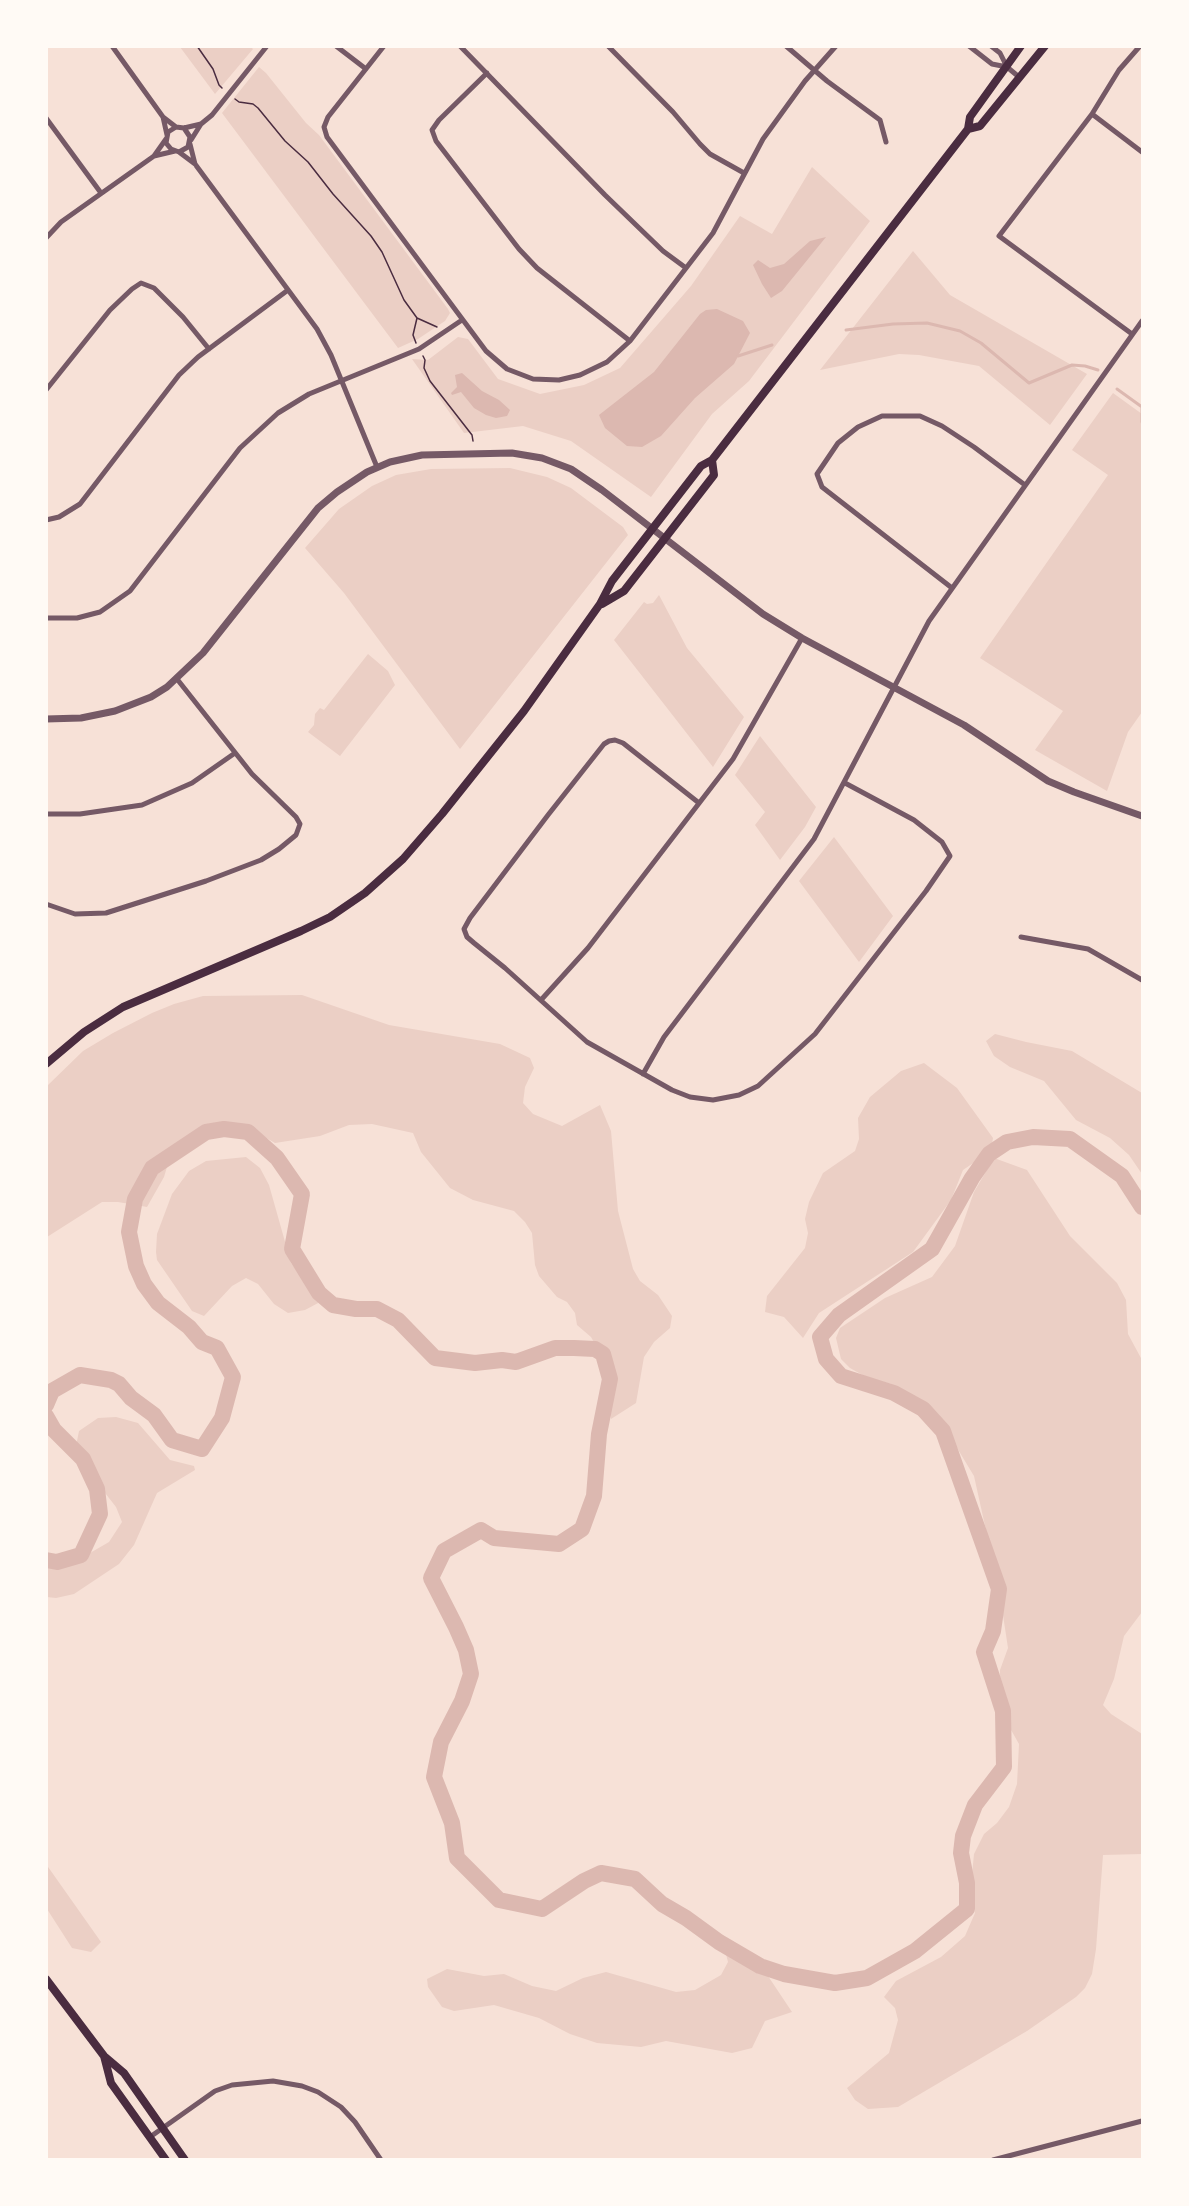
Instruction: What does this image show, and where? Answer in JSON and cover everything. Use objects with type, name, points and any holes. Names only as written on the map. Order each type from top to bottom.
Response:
[{"type":"main road","points":[[46,1064],[84,1032],[123,1007],[300,932],[348,906],[379,881],[422,839],[525,711],[600,604],[612,581],[701,466],[712,460],[968,129],[970,117],[1021,46]]},
{"type":"main road","points":[[968,129],[980,126],[1045,46]]},
{"type":"main road","points":[[600,604],[624,591],[714,475],[712,460]]},
{"type":"main road","points":[[46,1979],[104,2056],[123,2073],[185,2160]]},
{"type":"main road","points":[[104,2056],[111,2083],[166,2160]]},
{"type":"street","points":[[112,46],[162,117],[176,127],[184,128],[201,124]]},
{"type":"street","points":[[46,238],[61,222],[154,156],[185,149],[201,124],[212,115],[267,46]]},
{"type":"street","points":[[336,46],[366,69]]},
{"type":"street","points":[[384,46],[328,117],[324,127],[327,137],[486,351],[507,369],[533,379],[559,380],[580,375],[607,362],[630,341],[713,232],[763,140],[814,71],[836,46]]},
{"type":"street","points":[[460,46],[646,235],[686,268]]},
{"type":"street","points":[[608,46],[673,112],[710,154],[744,173]]},
{"type":"street","points":[[786,46],[814,71],[880,120],[886,142]]},
{"type":"street","points":[[969,46],[992,64],[1007,67]]},
{"type":"street","points":[[991,46],[1000,53],[1007,67],[1019,77]]},
{"type":"street","points":[[1132,334],[999,236],[1092,114],[1119,70],[1140,46]]},
{"type":"street","points":[[487,73],[439,120],[432,130],[436,141],[519,249],[537,268],[630,341]]},
{"type":"street","points":[[1092,114],[1143,152]]},
{"type":"street","points":[[162,117],[168,146],[195,164],[325,342],[377,467]]},
{"type":"street","points":[[46,118],[101,193]]},
{"type":"street","points":[[154,156],[166,137],[176,127]]},
{"type":"street","points":[[184,128],[189,133],[195,164]]},
{"type":"street","points":[[46,390],[105,316],[132,289],[141,284],[154,288],[183,317],[209,349]]},
{"type":"street","points":[[46,520],[59,517],[80,504],[179,375],[209,349],[288,290]]},
{"type":"street","points":[[46,618],[77,618],[100,612],[130,591],[240,448],[278,413],[309,394],[419,349],[462,320]]},
{"type":"street","points":[[643,1074],[664,1037],[814,839],[929,621],[1143,321]]},
{"type":"street","points":[[952,588],[822,487],[817,474],[837,443],[858,427],[882,416],[920,416],[942,426],[1025,485]]},
{"type":"street","points":[[46,719],[81,718],[115,711],[151,697],[177,679],[203,652],[318,508],[346,486],[377,467],[422,455],[528,454],[571,470],[754,608],[802,638],[964,725],[1058,786],[1143,816]]},
{"type":"street","points":[[541,1000],[588,948],[733,759],[802,638]]},
{"type":"street","points":[[46,904],[75,914],[106,913],[206,881],[261,860],[296,835],[300,824],[296,817],[252,774],[177,679]]},
{"type":"street","points":[[699,803],[622,743],[615,740],[603,744],[470,918],[464,929],[467,937],[587,1042],[678,1093],[706,1100],[733,1097],[758,1086],[798,1050],[824,1023],[947,863],[950,856],[946,846],[924,828],[845,783]]},
{"type":"street","points":[[46,814],[80,814],[142,805],[192,783],[235,753]]},
{"type":"street","points":[[1021,937],[1088,949],[1143,980]]},
{"type":"street","points":[[150,2137],[224,2087],[257,2081],[288,2083],[318,2092],[341,2107],[355,2122],[381,2160]]},
{"type":"street","points":[[993,2160],[1143,2121]]},
{"type":"path","points":[[197,46],[213,69],[219,85],[239,102],[253,104],[258,108],[273,128],[308,162],[333,194],[364,227],[379,247],[400,292],[417,318],[437,327]]},
{"type":"path","points":[[416,344],[413,335],[417,318]]},
{"type":"path","points":[[422,355],[425,360],[424,368],[430,381],[472,435],[473,441]]},
{"type":"shaded area","points":[[250,46],[253,49],[215,94],[180,47]]},
{"type":"shaded area","points":[[259,67],[306,123],[319,135],[448,309],[450,313],[445,321],[418,339],[398,348],[222,113]]},
{"type":"shaded area","points":[[812,167],[870,221],[749,381],[712,414],[651,497],[571,441],[523,426],[464,433],[412,359],[428,360],[458,337],[468,339],[498,379],[540,394],[584,385],[620,368],[691,286],[740,216],[772,234]]},
{"type":"shaded area","points":[[826,237],[782,291],[771,298],[753,265],[758,260],[770,268],[784,264],[810,241]]},
{"type":"shaded area","points":[[913,251],[950,295],[1087,374],[1050,425],[979,366],[919,355],[899,354],[820,370]]},
{"type":"shaded area","points":[[717,309],[743,321],[750,333],[734,364],[695,398],[661,436],[642,447],[627,446],[605,428],[599,415],[654,372],[700,314],[706,310]]},
{"type":"shaded area","points":[[462,373],[482,391],[499,400],[510,410],[507,416],[496,418],[486,415],[474,408],[461,392],[452,395],[451,393],[457,387],[455,375]]},
{"type":"shaded area","points":[[1113,393],[1142,414],[1142,712],[1128,732],[1107,791],[1035,750],[1063,711],[980,658],[1108,475],[1072,450]]},
{"type":"shaded area","points":[[510,468],[547,477],[571,488],[623,527],[628,535],[460,749],[344,593],[305,548],[339,509],[372,486],[396,475],[431,469]]},
{"type":"shaded area","points":[[659,595],[687,648],[744,717],[713,767],[614,640],[644,602],[653,603]]},
{"type":"shaded area","points":[[368,654],[388,671],[395,685],[340,756],[308,732],[314,725],[315,714],[320,708],[324,710]]},
{"type":"shaded area","points":[[760,736],[816,807],[805,827],[780,860],[755,825],[765,812],[735,775]]},
{"type":"shaded area","points":[[834,837],[893,916],[859,962],[799,881]]},
{"type":"shaded area","points":[[302,995],[389,1025],[500,1044],[530,1058],[534,1068],[525,1087],[523,1103],[533,1114],[562,1126],[600,1105],[611,1131],[618,1211],[633,1269],[640,1281],[658,1295],[672,1316],[670,1328],[654,1342],[644,1357],[636,1403],[611,1419],[605,1362],[591,1337],[577,1325],[575,1313],[567,1302],[557,1297],[539,1276],[535,1265],[532,1233],[525,1222],[514,1211],[473,1200],[450,1188],[421,1152],[413,1133],[372,1124],[349,1125],[320,1136],[275,1143],[263,1136],[218,1129],[197,1131],[173,1147],[164,1177],[147,1207],[102,1202],[47,1237],[47,1086],[83,1051],[152,1013],[203,996]]},
{"type":"shaded area","points":[[995,1034],[1072,1051],[1142,1093],[1142,1174],[1129,1155],[1110,1138],[1076,1120],[1044,1081],[1010,1067],[994,1056],[986,1041]]},
{"type":"shaded area","points":[[924,1063],[957,1088],[993,1138],[991,1151],[963,1170],[951,1200],[913,1252],[819,1313],[803,1338],[784,1317],[765,1312],[767,1296],[805,1248],[808,1233],[805,1219],[809,1202],[823,1173],[855,1151],[859,1139],[858,1118],[870,1097],[901,1071]]},
{"type":"shaded area","points":[[246,1157],[260,1168],[269,1185],[291,1263],[320,1302],[305,1310],[288,1313],[274,1304],[258,1284],[246,1278],[232,1286],[204,1316],[192,1311],[157,1260],[157,1234],[172,1194],[189,1171],[206,1161]]},
{"type":"shaded area","points":[[994,1158],[1027,1170],[1070,1236],[1117,1283],[1126,1300],[1128,1334],[1142,1360],[1142,1612],[1124,1636],[1114,1679],[1103,1705],[1111,1714],[1142,1734],[1142,1854],[1103,1855],[1092,1974],[1085,1988],[1076,1997],[1027,2031],[898,2107],[868,2109],[855,2100],[847,2088],[889,2053],[898,2020],[895,2008],[884,1997],[896,1981],[941,1957],[965,1936],[975,1913],[972,1875],[974,1854],[984,1834],[997,1823],[1009,1807],[1017,1784],[1019,1744],[1006,1721],[999,1698],[1000,1670],[1008,1648],[999,1589],[974,1476],[948,1433],[927,1405],[891,1384],[866,1377],[850,1368],[841,1359],[836,1338],[840,1328],[885,1298],[932,1277],[955,1246],[974,1192]]},
{"type":"shaded area","points":[[116,1417],[138,1423],[170,1460],[194,1466],[195,1470],[157,1493],[134,1545],[119,1564],[74,1594],[56,1598],[47,1597],[47,1567],[56,1569],[109,1542],[122,1522],[116,1507],[81,1462],[76,1446],[79,1431],[98,1418]]},
{"type":"shaded area","points":[[46,1864],[101,1942],[91,1952],[72,1948],[47,1909]]},
{"type":"shaded area","points":[[725,1950],[766,1973],[792,2012],[765,2021],[752,2048],[732,2053],[666,2041],[641,2047],[597,2043],[570,2034],[539,2018],[494,2005],[454,2011],[442,2007],[428,1987],[427,1979],[447,1969],[484,1976],[504,1974],[532,1986],[556,1991],[583,1978],[606,1972],[676,1992],[695,1990],[721,1975],[728,1962]]},
{"type":"waterway","points":[[846,330],[893,324],[927,323],[960,331],[981,343],[1029,383],[1072,365],[1098,370]]},
{"type":"waterway","points":[[738,356],[772,345]]},
{"type":"waterway","points":[[1117,389],[1142,407],[1142,422]]},
{"type":"waterway","points":[[46,1405],[52,1391],[80,1375],[111,1380],[119,1384],[131,1398],[154,1415],[172,1440],[202,1449],[222,1418],[233,1377],[217,1348],[202,1342],[189,1327],[158,1303],[144,1284],[136,1266],[129,1232],[135,1199],[152,1168],[206,1132],[224,1129],[248,1132],[277,1158],[302,1194],[292,1249],[319,1293],[333,1305],[356,1309],[377,1309],[398,1320],[435,1358],[475,1363],[502,1360],[516,1362],[555,1348],[595,1349],[603,1354],[610,1379],[599,1434],[594,1496],[582,1529],[559,1544],[494,1538],[481,1530],[444,1551],[431,1578],[466,1650],[471,1674],[462,1701],[441,1742],[434,1777],[452,1823],[457,1858],[499,1900],[542,1909],[584,1881],[601,1873],[635,1879],[662,1904],[760,1966],[784,1974],[835,1983],[867,1978],[915,1951],[967,1909],[967,1883],[961,1853],[963,1836],[975,1805],[1004,1767],[1003,1711],[984,1652],[993,1631],[999,1589],[943,1431],[923,1409],[894,1393],[841,1376],[826,1359],[820,1337],[839,1315],[932,1249],[972,1178],[989,1154],[1007,1142],[1033,1137],[1070,1139],[1122,1176],[1142,1207]]},
{"type":"waterway","points":[[46,1416],[54,1430],[83,1459],[97,1489],[100,1514],[81,1555],[57,1562],[46,1560]]}]
